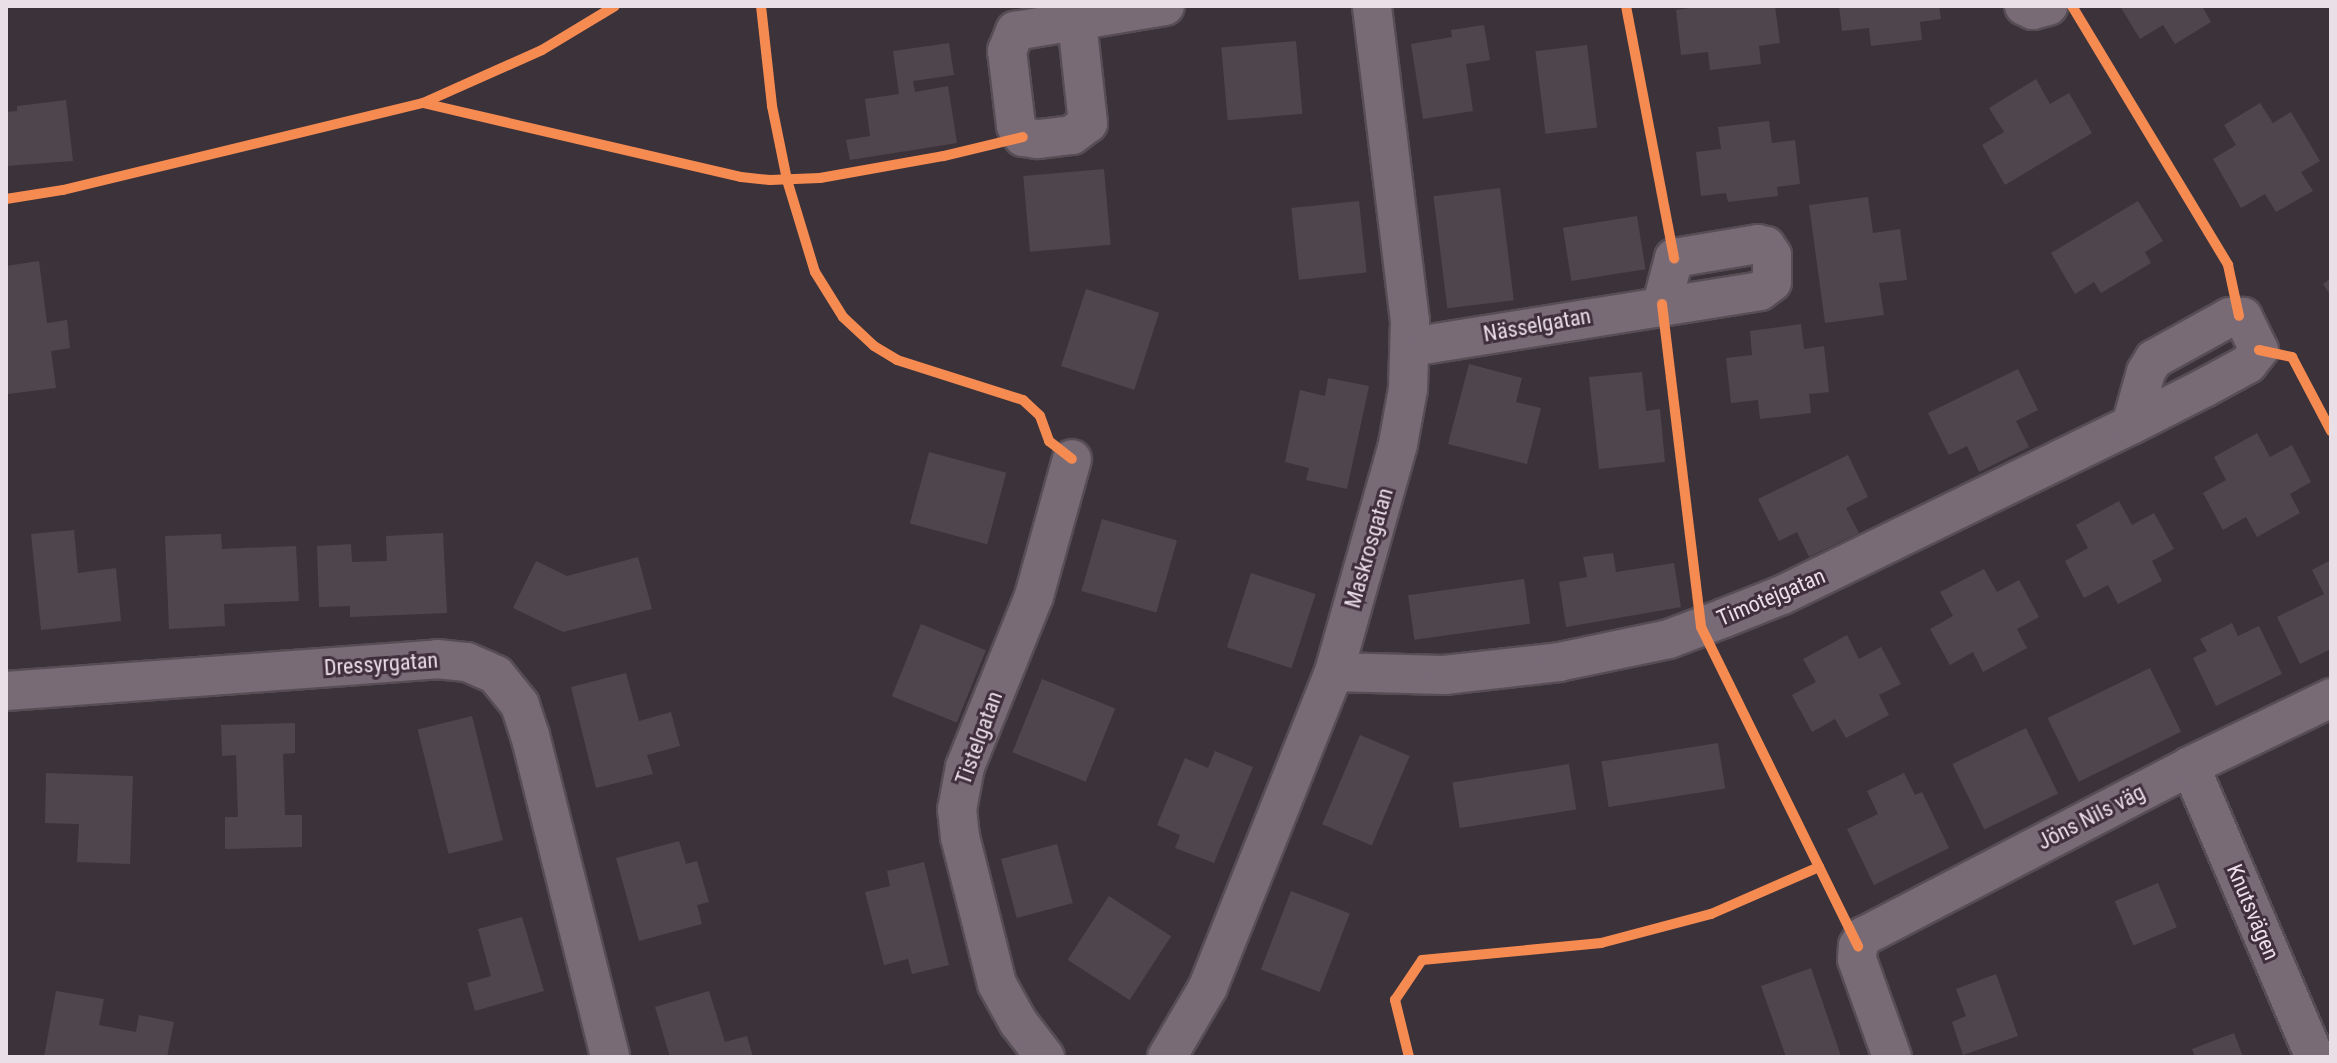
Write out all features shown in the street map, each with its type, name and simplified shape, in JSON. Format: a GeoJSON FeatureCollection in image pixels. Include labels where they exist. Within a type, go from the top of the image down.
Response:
{"type":"FeatureCollection","features":[{"type":"Feature","properties":{"kind":"street"},"geometry":{"type":"LineString","coordinates":[[1077,22],[1165,6]]}},
{"type":"Feature","properties":{"kind":"street","name":"Maskrosgatan"},"geometry":{"type":"LineString","coordinates":[[1167,1057],[1208,987],[1334,672],[1398,444],[1411,347],[1372,6]]}},
{"type":"Feature","properties":{"kind":"street"},"geometry":{"type":"LineString","coordinates":[[2024,6],[2033,10],[2048,6]]}},
{"type":"Feature","properties":{"kind":"street","name":"Nässelgatan"},"geometry":{"type":"LineString","coordinates":[[1411,347],[1662,304]]}},
{"type":"Feature","properties":{"kind":"street","name":"Timotejgatan"},"geometry":{"type":"LineString","coordinates":[[1334,672],[1444,675],[1559,662],[1669,639],[1782,595],[2131,425]]}},
{"type":"Feature","properties":{"kind":"street","name":"Tistelgatan"},"geometry":{"type":"LineString","coordinates":[[1045,1057],[1018,1022],[997,984],[960,837],[957,810],[972,746],[1034,596],[1072,459]]}},
{"type":"Feature","properties":{"kind":"street","name":"Dressyrgatan"},"geometry":{"type":"LineString","coordinates":[[6,691],[437,659],[467,662],[496,675],[520,705],[530,735],[610,1057]]}},
{"type":"Feature","properties":{"kind":"street","name":"Jöns Nils väg"},"geometry":{"type":"LineString","coordinates":[[1892,1057],[1860,970],[1858,946],[1874,927],[2331,698]]}},
{"type":"Feature","properties":{"kind":"street","name":"Knutsvägen"},"geometry":{"type":"LineString","coordinates":[[2190,766],[2315,1057]]}},
{"type":"Feature","properties":{"kind":"building"},"geometry":{"type":"Polygon","coordinates":[[[1703,6],[1775,6],[1780,43],[1759,46],[1761,64],[1710,70],[1708,52],[1681,55],[1676,10],[1703,6]]]}},
{"type":"Feature","properties":{"kind":"building"},"geometry":{"type":"Polygon","coordinates":[[[1839,6],[1939,6],[1941,19],[1920,22],[1922,40],[1871,46],[1869,28],[1842,31],[1839,6]]]}},
{"type":"Feature","properties":{"kind":"building"},"geometry":{"type":"Polygon","coordinates":[[[2120,6],[2202,6],[2211,22],[2175,44],[2163,25],[2140,39],[2120,6]]]}},
{"type":"Feature","properties":{"kind":"building"},"geometry":{"type":"Polygon","coordinates":[[[1484,25],[1490,60],[1466,64],[1473,111],[1423,119],[1411,44],[1452,37],[1451,30],[1484,25]]]}},
{"type":"Feature","properties":{"kind":"building"},"geometry":{"type":"Polygon","coordinates":[[[1296,41],[1302,114],[1228,120],[1221,48],[1296,41]]]}},
{"type":"Feature","properties":{"kind":"building"},"geometry":{"type":"Polygon","coordinates":[[[949,43],[954,75],[913,81],[915,92],[948,86],[957,143],[850,160],[846,140],[870,136],[865,99],[899,94],[893,51],[949,43]]]}},
{"type":"Feature","properties":{"kind":"building"},"geometry":{"type":"Polygon","coordinates":[[[1587,45],[1597,127],[1546,134],[1535,51],[1587,45]]]}},
{"type":"Feature","properties":{"kind":"building"},"geometry":{"type":"Polygon","coordinates":[[[2036,79],[2050,104],[2069,93],[2092,133],[2005,185],[1982,145],[2004,132],[1989,108],[2036,79]]]}},
{"type":"Feature","properties":{"kind":"building"},"geometry":{"type":"Polygon","coordinates":[[[66,100],[73,161],[6,166],[6,112],[17,111],[17,106],[66,100]]]}},
{"type":"Feature","properties":{"kind":"building"},"geometry":{"type":"Polygon","coordinates":[[[2260,103],[2273,123],[2291,112],[2320,161],[2301,172],[2313,191],[2276,212],[2265,194],[2241,208],[2213,159],[2236,145],[2224,125],[2260,103]]]}},
{"type":"Feature","properties":{"kind":"building"},"geometry":{"type":"Polygon","coordinates":[[[1769,121],[1772,143],[1795,140],[1800,184],[1777,187],[1778,196],[1728,202],[1726,193],[1701,196],[1696,152],[1721,149],[1718,127],[1769,121]]]}},
{"type":"Feature","properties":{"kind":"building"},"geometry":{"type":"Polygon","coordinates":[[[1104,169],[1111,245],[1030,252],[1023,176],[1104,169]]]}},
{"type":"Feature","properties":{"kind":"building"},"geometry":{"type":"Polygon","coordinates":[[[1500,188],[1514,300],[1447,308],[1433,196],[1500,188]]]}},
{"type":"Feature","properties":{"kind":"building"},"geometry":{"type":"Polygon","coordinates":[[[1868,197],[1873,233],[1900,229],[1907,280],[1879,283],[1884,315],[1825,323],[1809,205],[1868,197]]]}},
{"type":"Feature","properties":{"kind":"building"},"geometry":{"type":"Polygon","coordinates":[[[1359,201],[1367,273],[1299,280],[1291,208],[1359,201]]]}},
{"type":"Feature","properties":{"kind":"building"},"geometry":{"type":"Polygon","coordinates":[[[2138,201],[2163,241],[2145,252],[2151,263],[2101,293],[2094,282],[2075,294],[2051,253],[2138,201]]]}},
{"type":"Feature","properties":{"kind":"building"},"geometry":{"type":"Polygon","coordinates":[[[1637,216],[1645,269],[1571,281],[1563,228],[1637,216]]]}},
{"type":"Feature","properties":{"kind":"building"},"geometry":{"type":"Polygon","coordinates":[[[39,261],[47,323],[67,320],[70,348],[51,351],[56,388],[8,394],[6,266],[39,261]]]}},
{"type":"Feature","properties":{"kind":"building"},"geometry":{"type":"Polygon","coordinates":[[[2331,278],[2331,296],[2323,284],[2331,278]]]}},
{"type":"Feature","properties":{"kind":"building"},"geometry":{"type":"Polygon","coordinates":[[[1086,289],[1159,313],[1134,390],[1061,366],[1086,289]]]}},
{"type":"Feature","properties":{"kind":"building"},"geometry":{"type":"Polygon","coordinates":[[[1801,324],[1804,349],[1824,346],[1829,392],[1809,394],[1811,413],[1760,419],[1758,400],[1731,403],[1726,358],[1752,355],[1750,331],[1801,324]]]}},
{"type":"Feature","properties":{"kind":"building"},"geometry":{"type":"Polygon","coordinates":[[[1469,364],[1522,378],[1516,402],[1541,408],[1527,464],[1448,444],[1469,364]]]}},
{"type":"Feature","properties":{"kind":"building"},"geometry":{"type":"Polygon","coordinates":[[[2018,369],[2038,410],[2016,421],[2029,447],[1979,472],[1967,446],[1949,455],[1928,413],[2018,369]]]}},
{"type":"Feature","properties":{"kind":"building"},"geometry":{"type":"Polygon","coordinates":[[[1642,372],[1646,411],[1660,409],[1665,462],[1599,469],[1589,377],[1642,372]]]}},
{"type":"Feature","properties":{"kind":"building"},"geometry":{"type":"Polygon","coordinates":[[[1328,378],[1369,386],[1347,489],[1306,480],[1309,468],[1285,462],[1300,390],[1325,396],[1328,378]]]}},
{"type":"Feature","properties":{"kind":"building"},"geometry":{"type":"Polygon","coordinates":[[[2257,433],[2270,457],[2292,445],[2311,482],[2290,494],[2300,513],[2257,537],[2246,517],[2223,530],[2203,493],[2226,480],[2214,457],[2257,433]]]}},
{"type":"Feature","properties":{"kind":"building"},"geometry":{"type":"Polygon","coordinates":[[[929,452],[1006,473],[987,544],[910,523],[929,452]]]}},
{"type":"Feature","properties":{"kind":"building"},"geometry":{"type":"Polygon","coordinates":[[[1848,455],[1868,497],[1846,508],[1859,533],[1809,557],[1797,532],[1779,541],[1758,499],[1848,455]]]}},
{"type":"Feature","properties":{"kind":"building"},"geometry":{"type":"Polygon","coordinates":[[[2119,501],[2132,525],[2154,513],[2174,549],[2152,561],[2162,581],[2118,604],[2108,585],[2084,598],[2065,561],[2088,548],[2076,525],[2119,501]]]}},
{"type":"Feature","properties":{"kind":"building"},"geometry":{"type":"Polygon","coordinates":[[[1102,519],[1177,540],[1156,613],[1081,591],[1102,519]]]}},
{"type":"Feature","properties":{"kind":"building"},"geometry":{"type":"Polygon","coordinates":[[[74,530],[78,573],[116,568],[121,621],[41,630],[31,534],[74,530]]]}},
{"type":"Feature","properties":{"kind":"building"},"geometry":{"type":"Polygon","coordinates":[[[443,533],[447,613],[350,617],[350,606],[319,607],[317,546],[351,544],[352,562],[387,561],[386,536],[443,533]]]}},
{"type":"Feature","properties":{"kind":"building"},"geometry":{"type":"Polygon","coordinates":[[[221,534],[222,549],[296,546],[299,601],[224,604],[225,626],[169,629],[165,536],[221,534]]]}},
{"type":"Feature","properties":{"kind":"building"},"geometry":{"type":"Polygon","coordinates":[[[1613,553],[1616,572],[1674,563],[1681,607],[1566,627],[1559,582],[1587,577],[1583,557],[1613,553]]]}},
{"type":"Feature","properties":{"kind":"building"},"geometry":{"type":"Polygon","coordinates":[[[638,557],[652,609],[563,632],[513,608],[536,561],[567,576],[638,557]]]}},
{"type":"Feature","properties":{"kind":"building"},"geometry":{"type":"Polygon","coordinates":[[[2331,560],[2331,649],[2300,664],[2277,617],[2324,594],[2312,570],[2331,560]]]}},
{"type":"Feature","properties":{"kind":"building"},"geometry":{"type":"Polygon","coordinates":[[[1984,569],[1997,592],[2019,580],[2039,617],[2017,629],[2027,648],[1983,672],[1973,652],[1950,665],[1930,629],[1953,616],[1940,592],[1984,569]]]}},
{"type":"Feature","properties":{"kind":"building"},"geometry":{"type":"Polygon","coordinates":[[[1251,573],[1316,594],[1292,668],[1227,647],[1251,573]]]}},
{"type":"Feature","properties":{"kind":"building"},"geometry":{"type":"Polygon","coordinates":[[[1524,579],[1530,624],[1414,640],[1408,595],[1524,579]]]}},
{"type":"Feature","properties":{"kind":"building"},"geometry":{"type":"Polygon","coordinates":[[[2232,623],[2238,636],[2259,626],[2282,674],[2216,706],[2193,658],[2207,651],[2200,639],[2232,623]]]}},
{"type":"Feature","properties":{"kind":"building"},"geometry":{"type":"Polygon","coordinates":[[[921,624],[986,650],[957,723],[892,696],[921,624]]]}},
{"type":"Feature","properties":{"kind":"building"},"geometry":{"type":"Polygon","coordinates":[[[1847,635],[1859,659],[1881,647],[1901,684],[1879,695],[1889,715],[1846,738],[1835,719],[1812,732],[1792,695],[1816,682],[1803,659],[1847,635]]]}},
{"type":"Feature","properties":{"kind":"building"},"geometry":{"type":"Polygon","coordinates":[[[2150,668],[2181,732],[2079,782],[2048,718],[2150,668]]]}},
{"type":"Feature","properties":{"kind":"building"},"geometry":{"type":"Polygon","coordinates":[[[626,673],[639,721],[671,712],[680,746],[647,755],[653,774],[596,788],[571,687],[626,673]]]}},
{"type":"Feature","properties":{"kind":"building"},"geometry":{"type":"Polygon","coordinates":[[[1042,679],[1115,709],[1086,782],[1012,752],[1042,679]]]}},
{"type":"Feature","properties":{"kind":"building"},"geometry":{"type":"Polygon","coordinates":[[[472,716],[503,840],[449,854],[418,730],[472,716]]]}},
{"type":"Feature","properties":{"kind":"building"},"geometry":{"type":"Polygon","coordinates":[[[295,723],[295,753],[283,754],[285,815],[302,815],[302,847],[225,849],[225,817],[238,817],[236,755],[222,756],[221,725],[295,723]]]}},
{"type":"Feature","properties":{"kind":"building"},"geometry":{"type":"Polygon","coordinates":[[[2026,728],[2058,794],[1984,830],[1952,764],[2026,728]]]}},
{"type":"Feature","properties":{"kind":"building"},"geometry":{"type":"Polygon","coordinates":[[[1360,735],[1410,756],[1372,845],[1322,824],[1360,735]]]}},
{"type":"Feature","properties":{"kind":"building"},"geometry":{"type":"Polygon","coordinates":[[[1718,743],[1725,788],[1609,807],[1601,761],[1718,743]]]}},
{"type":"Feature","properties":{"kind":"building"},"geometry":{"type":"Polygon","coordinates":[[[1215,751],[1253,767],[1214,863],[1175,848],[1180,835],[1157,825],[1185,758],[1208,768],[1215,751]]]}},
{"type":"Feature","properties":{"kind":"building"},"geometry":{"type":"Polygon","coordinates":[[[1569,764],[1576,809],[1460,828],[1452,782],[1569,764]]]}},
{"type":"Feature","properties":{"kind":"building"},"geometry":{"type":"Polygon","coordinates":[[[46,773],[133,776],[130,864],[77,862],[79,824],[45,823],[46,773]]]}},
{"type":"Feature","properties":{"kind":"building"},"geometry":{"type":"Polygon","coordinates":[[[1904,773],[1915,795],[1922,792],[1949,848],[1874,885],[1847,829],[1878,814],[1867,791],[1904,773]]]}},
{"type":"Feature","properties":{"kind":"building"},"geometry":{"type":"Polygon","coordinates":[[[679,841],[686,864],[697,861],[709,902],[697,905],[702,924],[639,941],[616,858],[679,841]]]}},
{"type":"Feature","properties":{"kind":"building"},"geometry":{"type":"Polygon","coordinates":[[[1057,844],[1073,903],[1017,918],[1001,859],[1057,844]]]}},
{"type":"Feature","properties":{"kind":"building"},"geometry":{"type":"Polygon","coordinates":[[[924,862],[949,965],[912,974],[908,959],[884,965],[865,892],[890,886],[887,871],[924,862]]]}},
{"type":"Feature","properties":{"kind":"building"},"geometry":{"type":"Polygon","coordinates":[[[2158,883],[2177,927],[2133,946],[2115,901],[2158,883]]]}},
{"type":"Feature","properties":{"kind":"building"},"geometry":{"type":"Polygon","coordinates":[[[1291,891],[1350,914],[1320,992],[1261,969],[1291,891]]]}},
{"type":"Feature","properties":{"kind":"building"},"geometry":{"type":"Polygon","coordinates":[[[1109,896],[1171,936],[1130,1000],[1068,960],[1109,896]]]}},
{"type":"Feature","properties":{"kind":"building"},"geometry":{"type":"Polygon","coordinates":[[[522,917],[544,991],[475,1011],[467,983],[491,976],[478,929],[522,917]]]}},
{"type":"Feature","properties":{"kind":"building"},"geometry":{"type":"Polygon","coordinates":[[[1811,968],[1839,1057],[1786,1057],[1761,986],[1811,968]]]}},
{"type":"Feature","properties":{"kind":"building"},"geometry":{"type":"Polygon","coordinates":[[[1996,974],[2018,1036],[1963,1055],[1952,1022],[1966,1016],[1956,989],[1996,974]]]}},
{"type":"Feature","properties":{"kind":"building"},"geometry":{"type":"Polygon","coordinates":[[[56,991],[104,999],[99,1025],[136,1032],[139,1015],[174,1022],[167,1057],[44,1057],[56,991]]]}},
{"type":"Feature","properties":{"kind":"building"},"geometry":{"type":"Polygon","coordinates":[[[709,991],[725,1042],[747,1036],[753,1057],[670,1057],[655,1007],[709,991]]]}},
{"type":"Feature","properties":{"kind":"building"},"geometry":{"type":"Polygon","coordinates":[[[2234,1033],[2243,1057],[2195,1057],[2192,1049],[2234,1033]]]}},
{"type":"Feature","properties":{"kind":"cycle path"},"geometry":{"type":"LineString","coordinates":[[6,199],[63,190],[423,103],[542,50],[615,6]]}},
{"type":"Feature","properties":{"kind":"cycle path"},"geometry":{"type":"LineString","coordinates":[[761,6],[772,106],[787,180],[815,272],[843,317],[874,346],[897,360],[1023,400],[1040,416],[1049,441],[1072,459]]}},
{"type":"Feature","properties":{"kind":"cycle path"},"geometry":{"type":"LineString","coordinates":[[1626,6],[1674,258]]}},
{"type":"Feature","properties":{"kind":"cycle path"},"geometry":{"type":"LineString","coordinates":[[2072,6],[2228,265],[2239,316]]}},
{"type":"Feature","properties":{"kind":"cycle path"},"geometry":{"type":"LineString","coordinates":[[423,103],[741,177],[770,180],[820,178],[944,156],[1023,137]]}},
{"type":"Feature","properties":{"kind":"cycle path"},"geometry":{"type":"LineString","coordinates":[[1662,304],[1701,627],[1858,946]]}},
{"type":"Feature","properties":{"kind":"cycle path"},"geometry":{"type":"LineString","coordinates":[[2259,350],[2292,357],[2331,431]]}},
{"type":"Feature","properties":{"kind":"cycle path"},"geometry":{"type":"LineString","coordinates":[[1409,1057],[1395,1000],[1422,960],[1601,943],[1711,914],[1819,867]]}}]}
